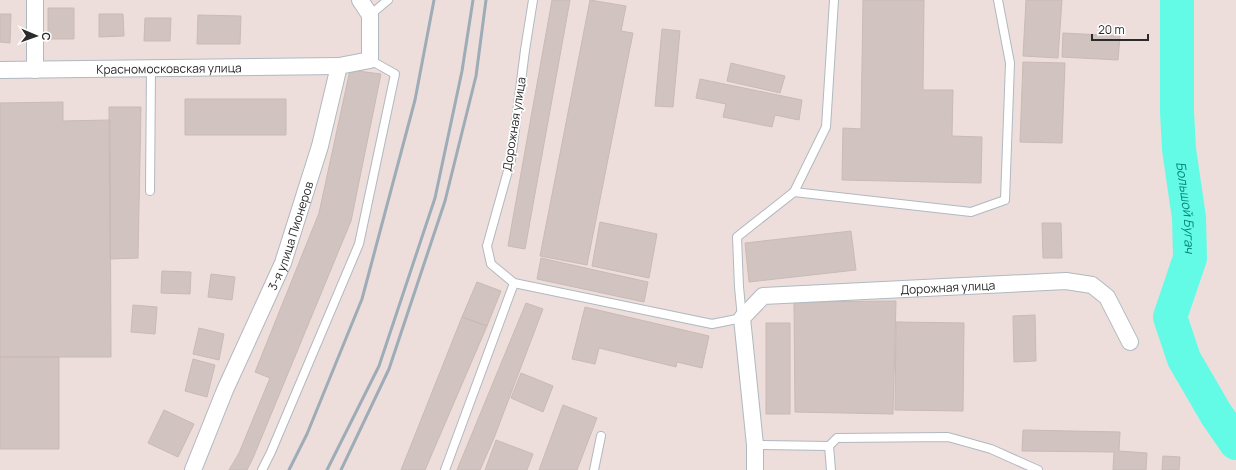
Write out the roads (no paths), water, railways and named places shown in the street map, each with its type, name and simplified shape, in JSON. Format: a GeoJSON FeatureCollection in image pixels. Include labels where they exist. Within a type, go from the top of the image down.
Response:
{"type":"FeatureCollection","features":[{"type":"Feature","properties":{"kind":"street"},"geometry":{"type":"LineString","coordinates":[[35,0],[35,70]]}},
{"type":"Feature","properties":{"kind":"street"},"geometry":{"type":"LineString","coordinates":[[339,66],[370,60],[370,15],[360,0]]}},
{"type":"Feature","properties":{"kind":"street","name":"Красномосковская улица"},"geometry":{"type":"LineString","coordinates":[[0,70],[339,66]]}},
{"type":"Feature","properties":{"kind":"street","name":"3-я улица Пионеров"},"geometry":{"type":"LineString","coordinates":[[193,470],[225,390],[283,263],[320,146],[339,66]]}},
{"type":"Feature","properties":{"kind":"street","name":"Дорожная улица"},"geometry":{"type":"LineString","coordinates":[[742,318],[763,296],[1066,281],[1092,285],[1107,297],[1130,342]]}},
{"type":"Feature","properties":{"kind":"street"},"geometry":{"type":"LineString","coordinates":[[742,318],[755,445],[754,470]]}},
{"type":"Feature","properties":{"kind":"lane"},"geometry":{"type":"LineString","coordinates":[[370,15],[388,0]]}},
{"type":"Feature","properties":{"kind":"lane","name":"Дорожная улица"},"geometry":{"type":"LineString","coordinates":[[533,0],[524,50],[511,160],[486,246],[491,264],[514,283],[712,324],[742,318]]}},
{"type":"Feature","properties":{"kind":"lane"},"geometry":{"type":"LineString","coordinates":[[742,318],[737,238],[794,192],[826,127],[834,0]]}},
{"type":"Feature","properties":{"kind":"lane"},"geometry":{"type":"LineString","coordinates":[[794,192],[971,212],[1005,200],[1010,63],[998,0]]}},
{"type":"Feature","properties":{"kind":"lane"},"geometry":{"type":"LineString","coordinates":[[262,470],[272,452],[359,244],[395,74],[370,60]]}},
{"type":"Feature","properties":{"kind":"lane"},"geometry":{"type":"LineString","coordinates":[[150,191],[151,69]]}},
{"type":"Feature","properties":{"kind":"lane"},"geometry":{"type":"LineString","coordinates":[[445,470],[514,283]]}},
{"type":"Feature","properties":{"kind":"lane"},"geometry":{"type":"LineString","coordinates":[[594,470],[601,436]]}},
{"type":"Feature","properties":{"kind":"lane"},"geometry":{"type":"LineString","coordinates":[[755,445],[829,446],[837,438],[948,437],[991,449],[1038,470]]}},
{"type":"Feature","properties":{"kind":"lane"},"geometry":{"type":"LineString","coordinates":[[829,446],[831,470]]}},
{"type":"Feature","properties":{"kind":"waterway","name":"Большой Бугач"},"geometry":{"type":"LineString","coordinates":[[1177,0],[1177,112],[1179,149],[1189,218],[1190,258],[1170,317],[1184,359],[1216,414],[1236,443]]}},
{"type":"Feature","properties":{"kind":"railway"},"geometry":{"type":"LineString","coordinates":[[289,470],[307,434],[362,299],[415,100],[434,0]]}},
{"type":"Feature","properties":{"kind":"railway"},"geometry":{"type":"LineString","coordinates":[[327,470],[379,366],[435,198],[462,71],[473,0]]}},
{"type":"Feature","properties":{"kind":"railway"},"geometry":{"type":"LineString","coordinates":[[341,470],[389,369],[445,201],[476,76],[486,0]]}}]}
